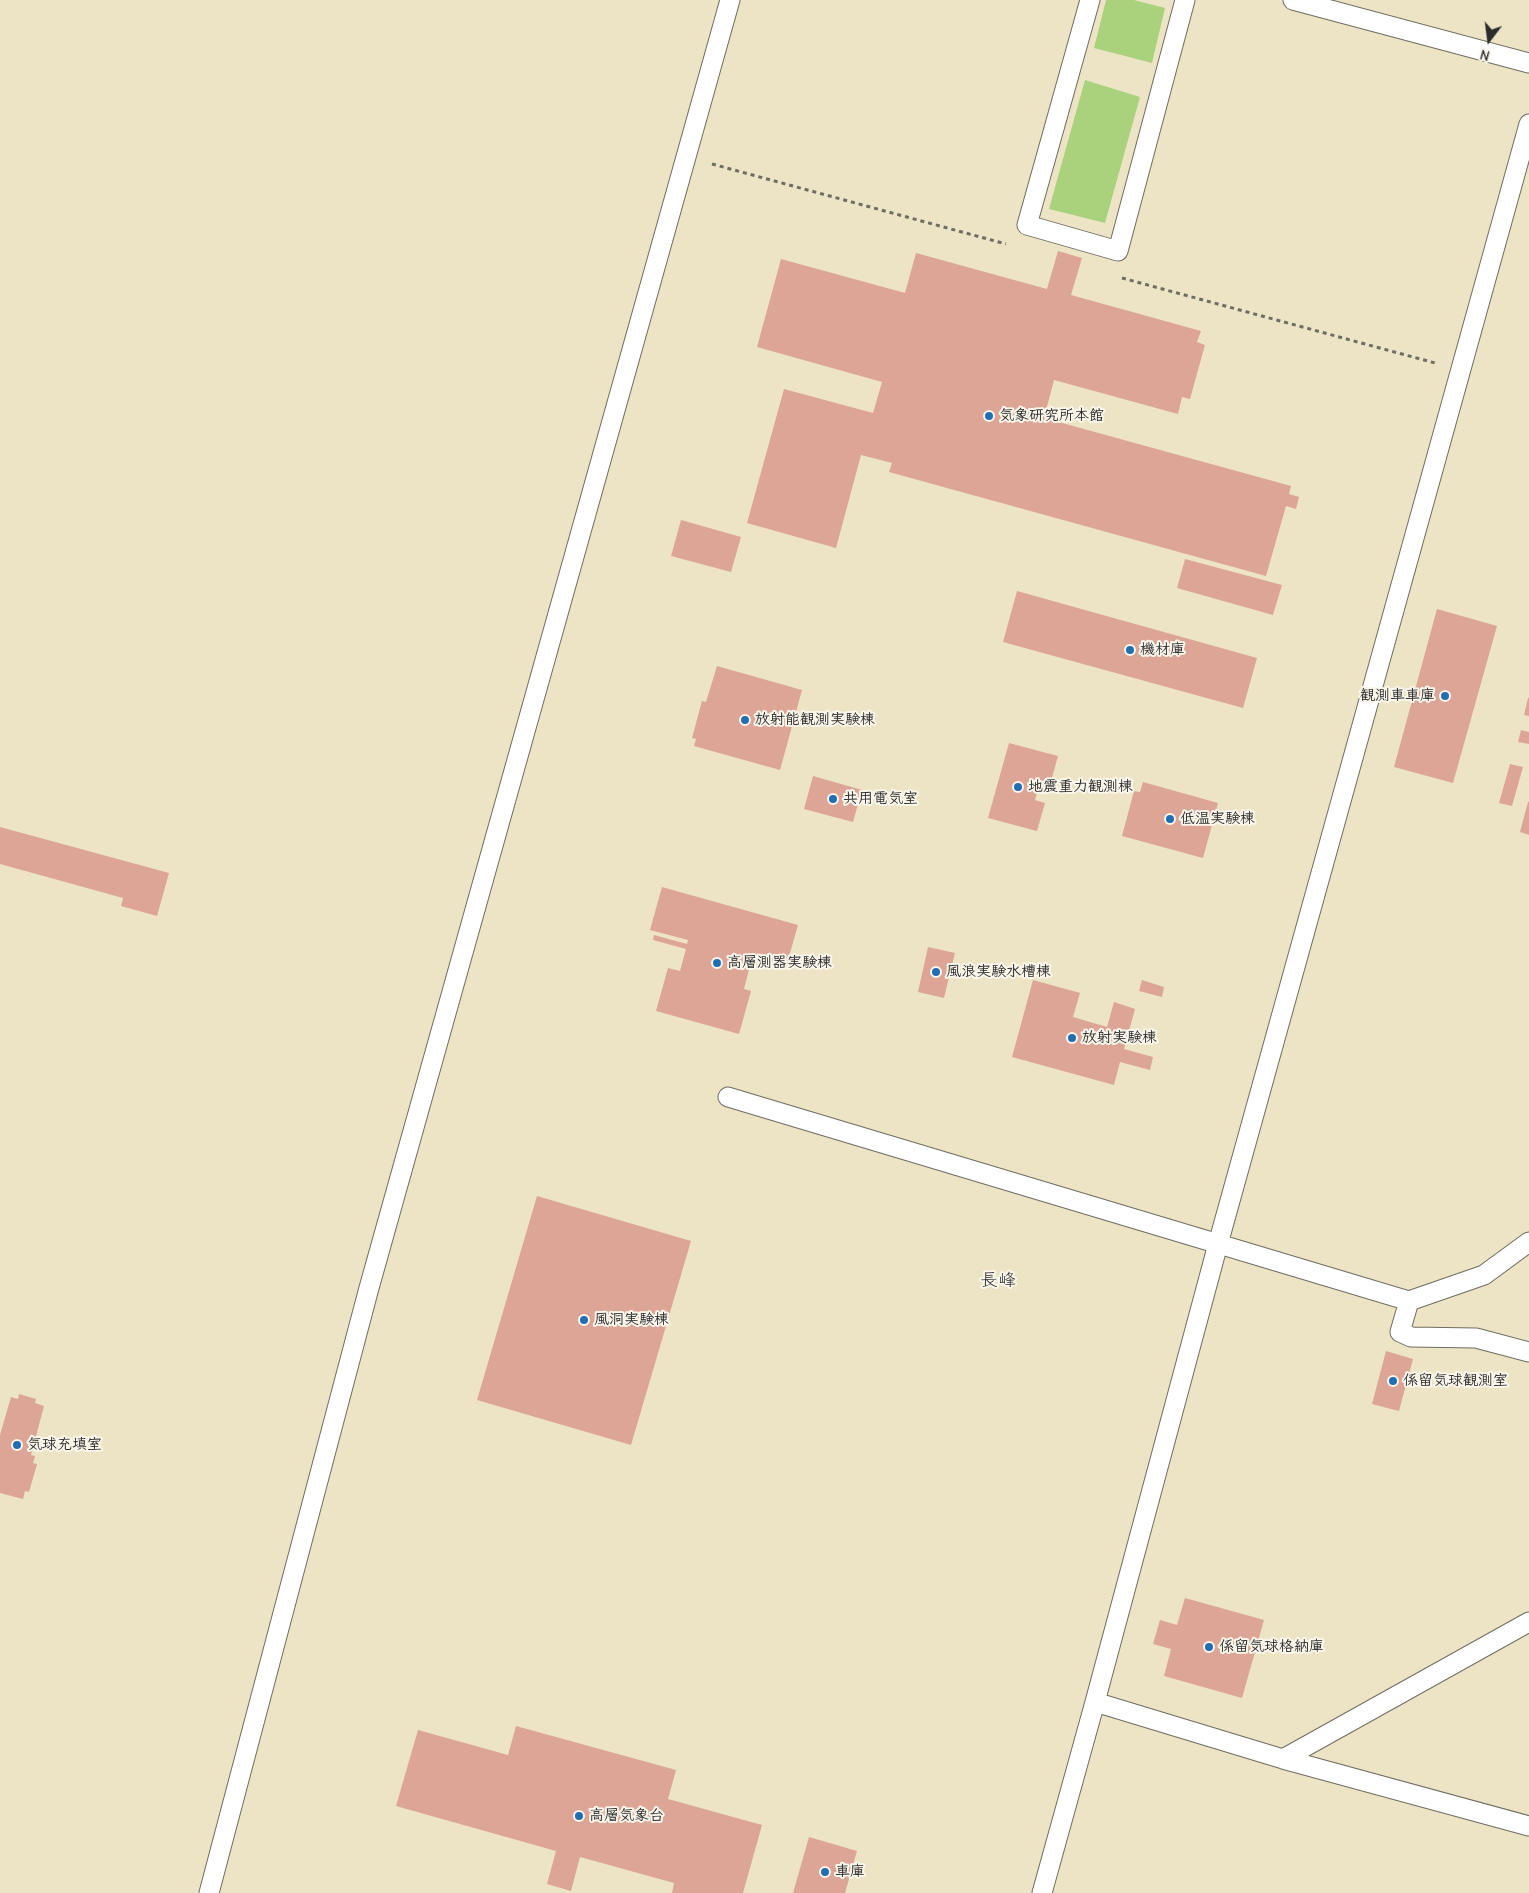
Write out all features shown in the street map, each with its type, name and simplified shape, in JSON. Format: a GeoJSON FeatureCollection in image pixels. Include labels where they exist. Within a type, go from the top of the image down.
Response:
{"type":"FeatureCollection","features":[{"type":"Feature","properties":{"kind":"lane"},"geometry":{"type":"LineString","coordinates":[[209,1893],[368,1288],[730,0]]}},
{"type":"Feature","properties":{"kind":"lane"},"geometry":{"type":"LineString","coordinates":[[1090,0],[1027,225],[1118,251],[1186,0]]}},
{"type":"Feature","properties":{"kind":"lane"},"geometry":{"type":"LineString","coordinates":[[1293,0],[1529,63]]}},
{"type":"Feature","properties":{"kind":"lane"},"geometry":{"type":"LineString","coordinates":[[1042,1893],[1218,1244],[1529,124]]}},
{"type":"Feature","properties":{"kind":"lane"},"geometry":{"type":"LineString","coordinates":[[728,1097],[1409,1301],[1484,1274],[1529,1242]]}},
{"type":"Feature","properties":{"kind":"lane"},"geometry":{"type":"LineString","coordinates":[[1409,1301],[1400,1332],[1411,1337],[1476,1338],[1529,1352]]}},
{"type":"Feature","properties":{"kind":"lane"},"geometry":{"type":"LineString","coordinates":[[1283,1759],[1529,1622]]}},
{"type":"Feature","properties":{"kind":"lane"},"geometry":{"type":"LineString","coordinates":[[1095,1702],[1283,1759],[1529,1826]]}},
{"type":"Feature","properties":{"kind":"path"},"geometry":{"type":"LineString","coordinates":[[686,157],[1006,244]]}},
{"type":"Feature","properties":{"kind":"path"},"geometry":{"type":"LineString","coordinates":[[1114,276],[1460,370]]}},
{"type":"Feature","properties":{"kind":"green space"},"geometry":{"type":"Polygon","coordinates":[[[1106,0],[1134,0],[1165,8],[1152,63],[1094,48],[1106,0]]]}},
{"type":"Feature","properties":{"kind":"green space"},"geometry":{"type":"Polygon","coordinates":[[[1085,80],[1140,97],[1105,223],[1049,209],[1085,80]]]}},
{"type":"Feature","properties":{"kind":"building","name":"気象研究所本館"},"geometry":{"type":"Polygon","coordinates":[[[1058,251],[1082,258],[1071,295],[1201,331],[1197,342],[1205,345],[1190,399],[1182,397],[1178,414],[1054,380],[1044,418],[1291,486],[1289,494],[1299,497],[1296,509],[1286,506],[1266,576],[889,472],[892,463],[861,455],[836,548],[747,523],[784,389],[873,413],[882,382],[757,347],[781,259],[905,293],[916,253],[1047,289],[1058,251]]]}},
{"type":"Feature","properties":{"kind":"building"},"geometry":{"type":"Polygon","coordinates":[[[681,520],[741,537],[731,572],[671,556],[681,520]]]}},
{"type":"Feature","properties":{"kind":"building"},"geometry":{"type":"Polygon","coordinates":[[[1185,559],[1282,585],[1273,615],[1177,588],[1185,559]]]}},
{"type":"Feature","properties":{"kind":"building","name":"機材庫"},"geometry":{"type":"Polygon","coordinates":[[[1017,591],[1257,658],[1243,708],[1003,642],[1017,591]]]}},
{"type":"Feature","properties":{"kind":"building","name":"観測車車庫"},"geometry":{"type":"Polygon","coordinates":[[[1437,609],[1497,626],[1453,783],[1394,767],[1437,609]]]}},
{"type":"Feature","properties":{"kind":"building","name":"放射能観測実験棟"},"geometry":{"type":"Polygon","coordinates":[[[717,666],[802,690],[780,770],[694,746],[696,739],[692,738],[702,701],[706,702],[717,666]]]}},
{"type":"Feature","properties":{"kind":"building"},"geometry":{"type":"Polygon","coordinates":[[[1529,698],[1529,716],[1524,715],[1529,698]]]}},
{"type":"Feature","properties":{"kind":"building"},"geometry":{"type":"Polygon","coordinates":[[[1521,730],[1529,732],[1529,744],[1518,742],[1521,730]]]}},
{"type":"Feature","properties":{"kind":"building","name":"地震重力観測棟"},"geometry":{"type":"Polygon","coordinates":[[[1009,743],[1058,756],[1050,785],[1040,782],[1035,800],[1045,803],[1037,831],[988,818],[1009,743]]]}},
{"type":"Feature","properties":{"kind":"building"},"geometry":{"type":"Polygon","coordinates":[[[1510,764],[1523,767],[1512,806],[1499,803],[1510,764]]]}},
{"type":"Feature","properties":{"kind":"building","name":"共用電気室"},"geometry":{"type":"Polygon","coordinates":[[[813,776],[862,790],[853,822],[804,809],[813,776]]]}},
{"type":"Feature","properties":{"kind":"building","name":"低温実験棟"},"geometry":{"type":"Polygon","coordinates":[[[1143,782],[1218,803],[1203,858],[1122,836],[1134,791],[1140,792],[1143,782]]]}},
{"type":"Feature","properties":{"kind":"building"},"geometry":{"type":"Polygon","coordinates":[[[1529,802],[1529,835],[1520,832],[1529,802]]]}},
{"type":"Feature","properties":{"kind":"building"},"geometry":{"type":"Polygon","coordinates":[[[0,827],[169,873],[157,916],[121,906],[123,898],[0,864],[0,827]]]}},
{"type":"Feature","properties":{"kind":"building","name":"高層測器実験棟"},"geometry":{"type":"Polygon","coordinates":[[[662,887],[798,925],[786,967],[752,958],[744,989],[751,991],[739,1034],[656,1011],[668,968],[680,971],[686,949],[653,940],[654,935],[687,944],[688,940],[650,930],[662,887]]]}},
{"type":"Feature","properties":{"kind":"building","name":"風浪実験水槽棟"},"geometry":{"type":"Polygon","coordinates":[[[928,947],[955,953],[944,998],[918,992],[928,947]]]}},
{"type":"Feature","properties":{"kind":"building","name":"放射実験棟"},"geometry":{"type":"Polygon","coordinates":[[[1033,980],[1080,993],[1073,1017],[1107,1027],[1114,1002],[1135,1009],[1124,1049],[1153,1057],[1150,1070],[1120,1062],[1114,1085],[1012,1057],[1033,980]]]}},
{"type":"Feature","properties":{"kind":"building"},"geometry":{"type":"Polygon","coordinates":[[[1142,980],[1164,987],[1162,997],[1139,991],[1142,980]]]}},
{"type":"Feature","properties":{"kind":"building","name":"風洞実験棟"},"geometry":{"type":"Polygon","coordinates":[[[537,1196],[691,1241],[631,1445],[477,1400],[537,1196]]]}},
{"type":"Feature","properties":{"kind":"building","name":"係留気球観測室"},"geometry":{"type":"Polygon","coordinates":[[[1386,1351],[1413,1359],[1399,1411],[1372,1404],[1386,1351]]]}},
{"type":"Feature","properties":{"kind":"building","name":"気球充填室"},"geometry":{"type":"Polygon","coordinates":[[[19,1394],[36,1399],[35,1403],[44,1406],[31,1455],[35,1456],[33,1463],[37,1464],[29,1492],[25,1491],[23,1499],[0,1493],[0,1435],[11,1397],[18,1399],[19,1394]]]}},
{"type":"Feature","properties":{"kind":"building","name":"係留気球格納庫"},"geometry":{"type":"Polygon","coordinates":[[[1185,1598],[1264,1620],[1242,1698],[1164,1676],[1171,1649],[1153,1644],[1160,1620],[1177,1625],[1185,1598]]]}},
{"type":"Feature","properties":{"kind":"building","name":"高層気象台"},"geometry":{"type":"Polygon","coordinates":[[[516,1726],[676,1770],[668,1799],[762,1825],[743,1893],[672,1893],[674,1883],[580,1857],[571,1891],[547,1884],[556,1851],[396,1806],[418,1730],[508,1755],[516,1726]]]}},
{"type":"Feature","properties":{"kind":"building","name":"車庫"},"geometry":{"type":"Polygon","coordinates":[[[809,1837],[857,1851],[845,1893],[793,1893],[809,1837]]]}},
{"type":"Feature","properties":{"kind":"place","name":"気象研究所本館"},"geometry":{"type":"Point","coordinates":[989,416]}},
{"type":"Feature","properties":{"kind":"place","name":"機材庫"},"geometry":{"type":"Point","coordinates":[1130,650]}},
{"type":"Feature","properties":{"kind":"place","name":"観測車車庫"},"geometry":{"type":"Point","coordinates":[1445,696]}},
{"type":"Feature","properties":{"kind":"place","name":"放射能観測実験棟"},"geometry":{"type":"Point","coordinates":[745,720]}},
{"type":"Feature","properties":{"kind":"place","name":"地震重力観測棟"},"geometry":{"type":"Point","coordinates":[1018,787]}},
{"type":"Feature","properties":{"kind":"place","name":"共用電気室"},"geometry":{"type":"Point","coordinates":[833,799]}},
{"type":"Feature","properties":{"kind":"place","name":"低温実験棟"},"geometry":{"type":"Point","coordinates":[1170,819]}},
{"type":"Feature","properties":{"kind":"place","name":"高層測器実験棟"},"geometry":{"type":"Point","coordinates":[717,963]}},
{"type":"Feature","properties":{"kind":"place","name":"風浪実験水槽棟"},"geometry":{"type":"Point","coordinates":[936,972]}},
{"type":"Feature","properties":{"kind":"place","name":"放射実験棟"},"geometry":{"type":"Point","coordinates":[1072,1038]}},
{"type":"Feature","properties":{"kind":"place","name":"風洞実験棟"},"geometry":{"type":"Point","coordinates":[584,1320]}},
{"type":"Feature","properties":{"kind":"place","name":"係留気球観測室"},"geometry":{"type":"Point","coordinates":[1393,1381]}},
{"type":"Feature","properties":{"kind":"place","name":"気球充填室"},"geometry":{"type":"Point","coordinates":[17,1445]}},
{"type":"Feature","properties":{"kind":"place","name":"係留気球格納庫"},"geometry":{"type":"Point","coordinates":[1209,1647]}},
{"type":"Feature","properties":{"kind":"place","name":"高層気象台"},"geometry":{"type":"Point","coordinates":[579,1816]}},
{"type":"Feature","properties":{"kind":"place","name":"車庫"},"geometry":{"type":"Point","coordinates":[825,1872]}},
{"type":"Feature","properties":{"kind":"district","name":"長峰"},"geometry":{"type":"Point","coordinates":[998,1281]}}]}
